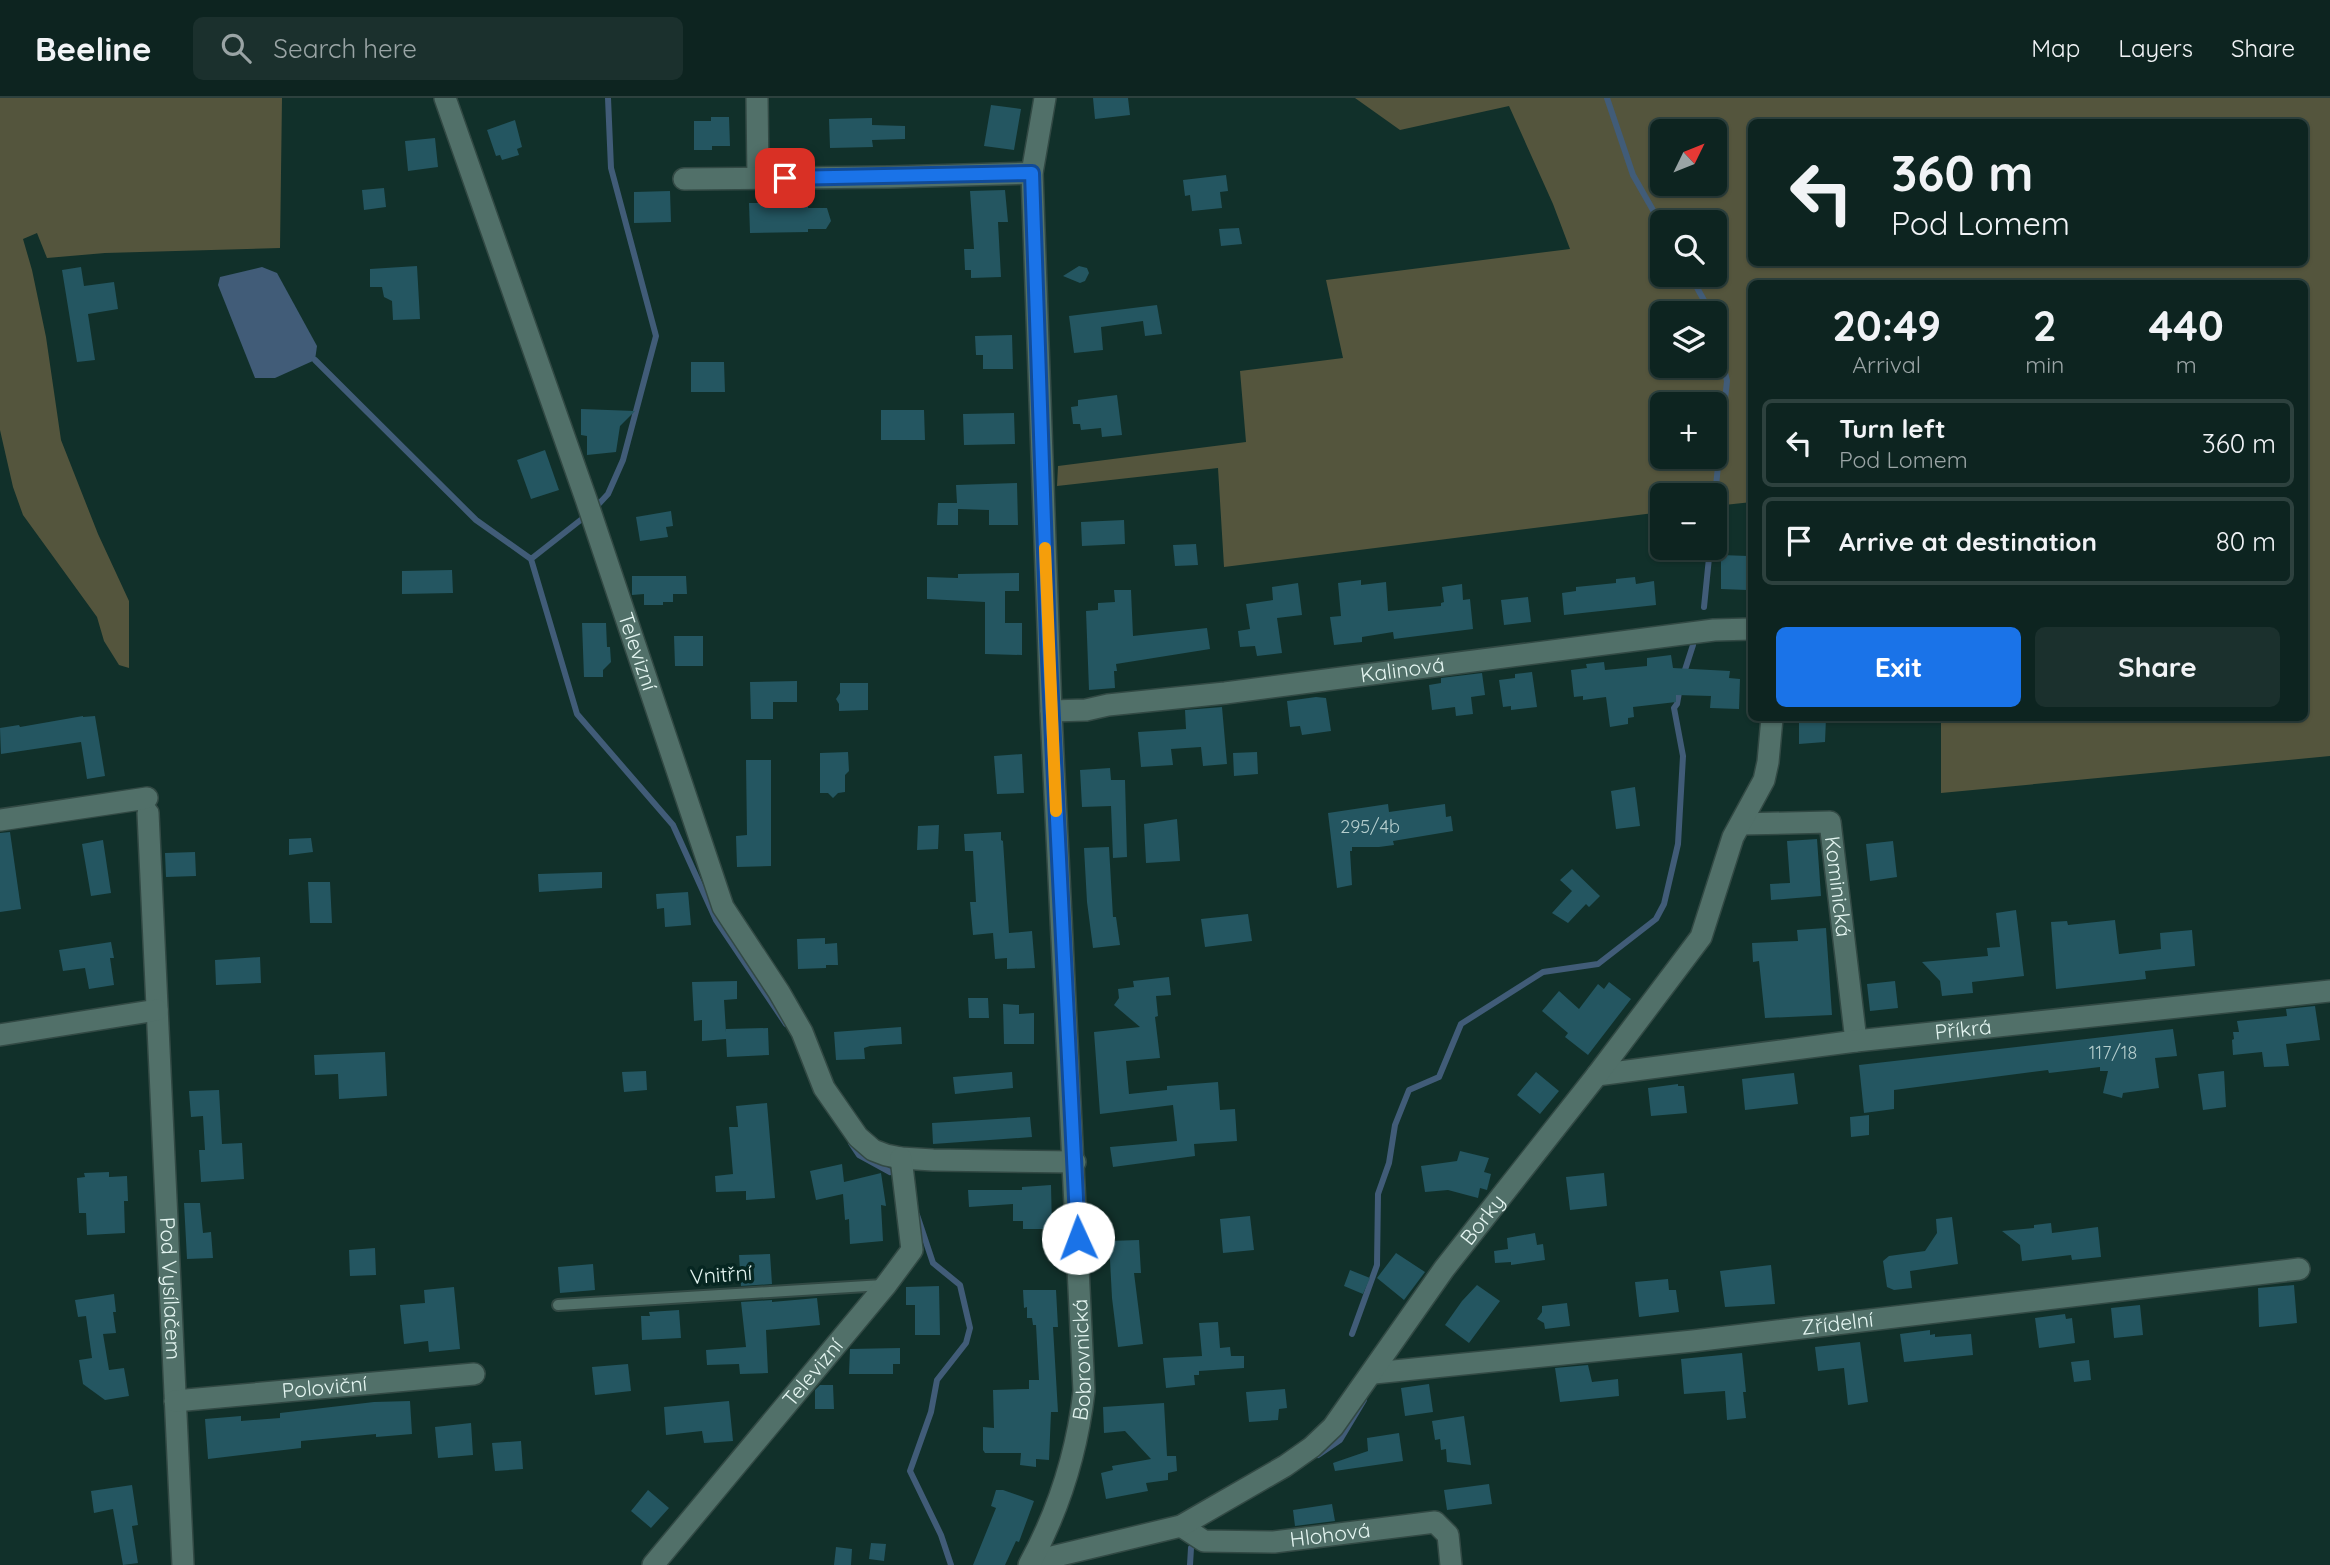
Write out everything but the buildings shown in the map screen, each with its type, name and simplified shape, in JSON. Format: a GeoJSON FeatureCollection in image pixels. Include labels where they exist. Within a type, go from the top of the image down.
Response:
{"type":"FeatureCollection","features":[{"type":"Feature","properties":{"kind":"street","name":"Televizní"},"geometry":{"type":"LineString","coordinates":[[445,98],[586,499],[723,907],[802,1032],[824,1088],[858,1137],[873,1150],[901,1158],[1074,1162]]}},
{"type":"Feature","properties":{"kind":"street"},"geometry":{"type":"LineString","coordinates":[[757,98],[758,178]]}},
{"type":"Feature","properties":{"kind":"street","name":"Bobrovnická"},"geometry":{"type":"LineString","coordinates":[[1030,1564],[1069,1473],[1084,1391],[1051,711],[1032,173],[1045,98]]}},
{"type":"Feature","properties":{"kind":"street"},"geometry":{"type":"LineString","coordinates":[[684,179],[1032,173]]}},
{"type":"Feature","properties":{"kind":"street","name":"Kalinová"},"geometry":{"type":"LineString","coordinates":[[1051,711],[1086,710],[1108,705],[1225,693],[1700,631],[1748,629]]}},
{"type":"Feature","properties":{"kind":"street","name":"Borky"},"geometry":{"type":"LineString","coordinates":[[1030,1564],[1181,1526],[1285,1466],[1312,1447],[1333,1427],[1374,1373],[1444,1269],[1597,1075],[1701,937],[1733,837],[1764,779],[1769,762],[1772,721]]}},
{"type":"Feature","properties":{"kind":"street","name":"Pod Vysílačem"},"geometry":{"type":"LineString","coordinates":[[0,820],[148,806],[183,1565]]}},
{"type":"Feature","properties":{"kind":"street","name":"Kominická"},"geometry":{"type":"LineString","coordinates":[[1741,824],[1830,822],[1856,1041]]}},
{"type":"Feature","properties":{"kind":"street","name":"Příkrá"},"geometry":{"type":"LineString","coordinates":[[1597,1075],[1856,1041],[2330,991]]}},
{"type":"Feature","properties":{"kind":"street"},"geometry":{"type":"LineString","coordinates":[[0,1035],[158,1010]]}},
{"type":"Feature","properties":{"kind":"street","name":"Televizní"},"geometry":{"type":"LineString","coordinates":[[653,1565],[886,1285],[912,1250],[901,1158]]}},
{"type":"Feature","properties":{"kind":"street","name":"Zřídelní"},"geometry":{"type":"LineString","coordinates":[[1374,1373],[1693,1341],[2299,1269]]}},
{"type":"Feature","properties":{"kind":"street","name":"Poloviční"},"geometry":{"type":"LineString","coordinates":[[175,1401],[474,1374]]}},
{"type":"Feature","properties":{"kind":"street","name":"Hlohová"},"geometry":{"type":"LineString","coordinates":[[1181,1526],[1204,1541],[1274,1542],[1435,1522],[1448,1535],[1451,1565]]}},
{"type":"Feature","properties":{"kind":"lane","name":"Vnitřní"},"geometry":{"type":"LineString","coordinates":[[558,1305],[886,1285]]}},
{"type":"Feature","properties":{"kind":"green space"},"geometry":{"type":"Polygon","coordinates":[[[0,98],[282,98],[280,248],[105,253],[47,258],[37,233],[23,239],[46,337],[61,440],[98,534],[129,601],[129,668],[119,665],[104,641],[97,617],[23,515],[13,487],[0,430],[0,98]]]}},
{"type":"Feature","properties":{"kind":"green space"},"geometry":{"type":"Polygon","coordinates":[[[1355,98],[2330,98],[2330,756],[1941,793],[1941,721],[2308,721],[2308,280],[1748,280],[1748,502],[1727,505],[1727,483],[1650,483],[1650,514],[1224,567],[1218,468],[1057,486],[1058,466],[1246,442],[1240,371],[1343,358],[1326,280],[1570,249],[1509,106],[1400,130],[1355,98]]]}},
{"type":"Feature","properties":{"kind":"water"},"geometry":{"type":"Polygon","coordinates":[[[262,267],[277,273],[317,346],[315,360],[275,378],[255,378],[218,285],[220,277],[262,267]]]}},
{"type":"Feature","properties":{"kind":"waterway"},"geometry":{"type":"LineString","coordinates":[[595,508],[608,494],[623,460],[656,336],[611,168],[608,98]]}},
{"type":"Feature","properties":{"kind":"waterway"},"geometry":{"type":"LineString","coordinates":[[1607,98],[1633,175],[1653,210]]}},
{"type":"Feature","properties":{"kind":"waterway"},"geometry":{"type":"LineString","coordinates":[[1697,287],[1704,301]]}},
{"type":"Feature","properties":{"kind":"waterway"},"geometry":{"type":"LineString","coordinates":[[315,360],[476,520],[531,559]]}},
{"type":"Feature","properties":{"kind":"waterway"},"geometry":{"type":"LineString","coordinates":[[1716,483],[1726,378]]}},
{"type":"Feature","properties":{"kind":"waterway"},"geometry":{"type":"LineString","coordinates":[[587,515],[531,559],[577,714],[673,825],[716,920],[786,1024]]}},
{"type":"Feature","properties":{"kind":"waterway"},"geometry":{"type":"LineString","coordinates":[[1704,607],[1709,560]]}},
{"type":"Feature","properties":{"kind":"waterway"},"geometry":{"type":"LineString","coordinates":[[1683,676],[1693,645]]}},
{"type":"Feature","properties":{"kind":"waterway"},"geometry":{"type":"LineString","coordinates":[[1352,1334],[1377,1265],[1378,1194],[1389,1163],[1395,1125],[1409,1090],[1439,1077],[1461,1024],[1543,972],[1598,964],[1656,919],[1664,904],[1678,844],[1683,756],[1674,708],[1680,687]]}},
{"type":"Feature","properties":{"kind":"waterway"},"geometry":{"type":"LineString","coordinates":[[851,1143],[859,1155],[890,1172]]}},
{"type":"Feature","properties":{"kind":"waterway"},"geometry":{"type":"LineString","coordinates":[[917,1215],[933,1263],[960,1285],[970,1328],[966,1343],[937,1380],[931,1412],[910,1471],[941,1535],[951,1565]]}},
{"type":"Feature","properties":{"kind":"waterway"},"geometry":{"type":"LineString","coordinates":[[1318,1455],[1340,1440],[1364,1400]]}},
{"type":"Feature","properties":{"kind":"waterway"},"geometry":{"type":"LineString","coordinates":[[1190,1565],[1191,1548]]}},
{"type":"Feature","properties":{"kind":"slow traffic"},"geometry":{"type":"LineString","coordinates":[[1045,548],[1056,811]]}},
{"type":"Feature","properties":{"kind":"route"},"geometry":{"type":"LineString","coordinates":[[785,178],[1032,173],[1048,639],[1078,1238]]}}]}
